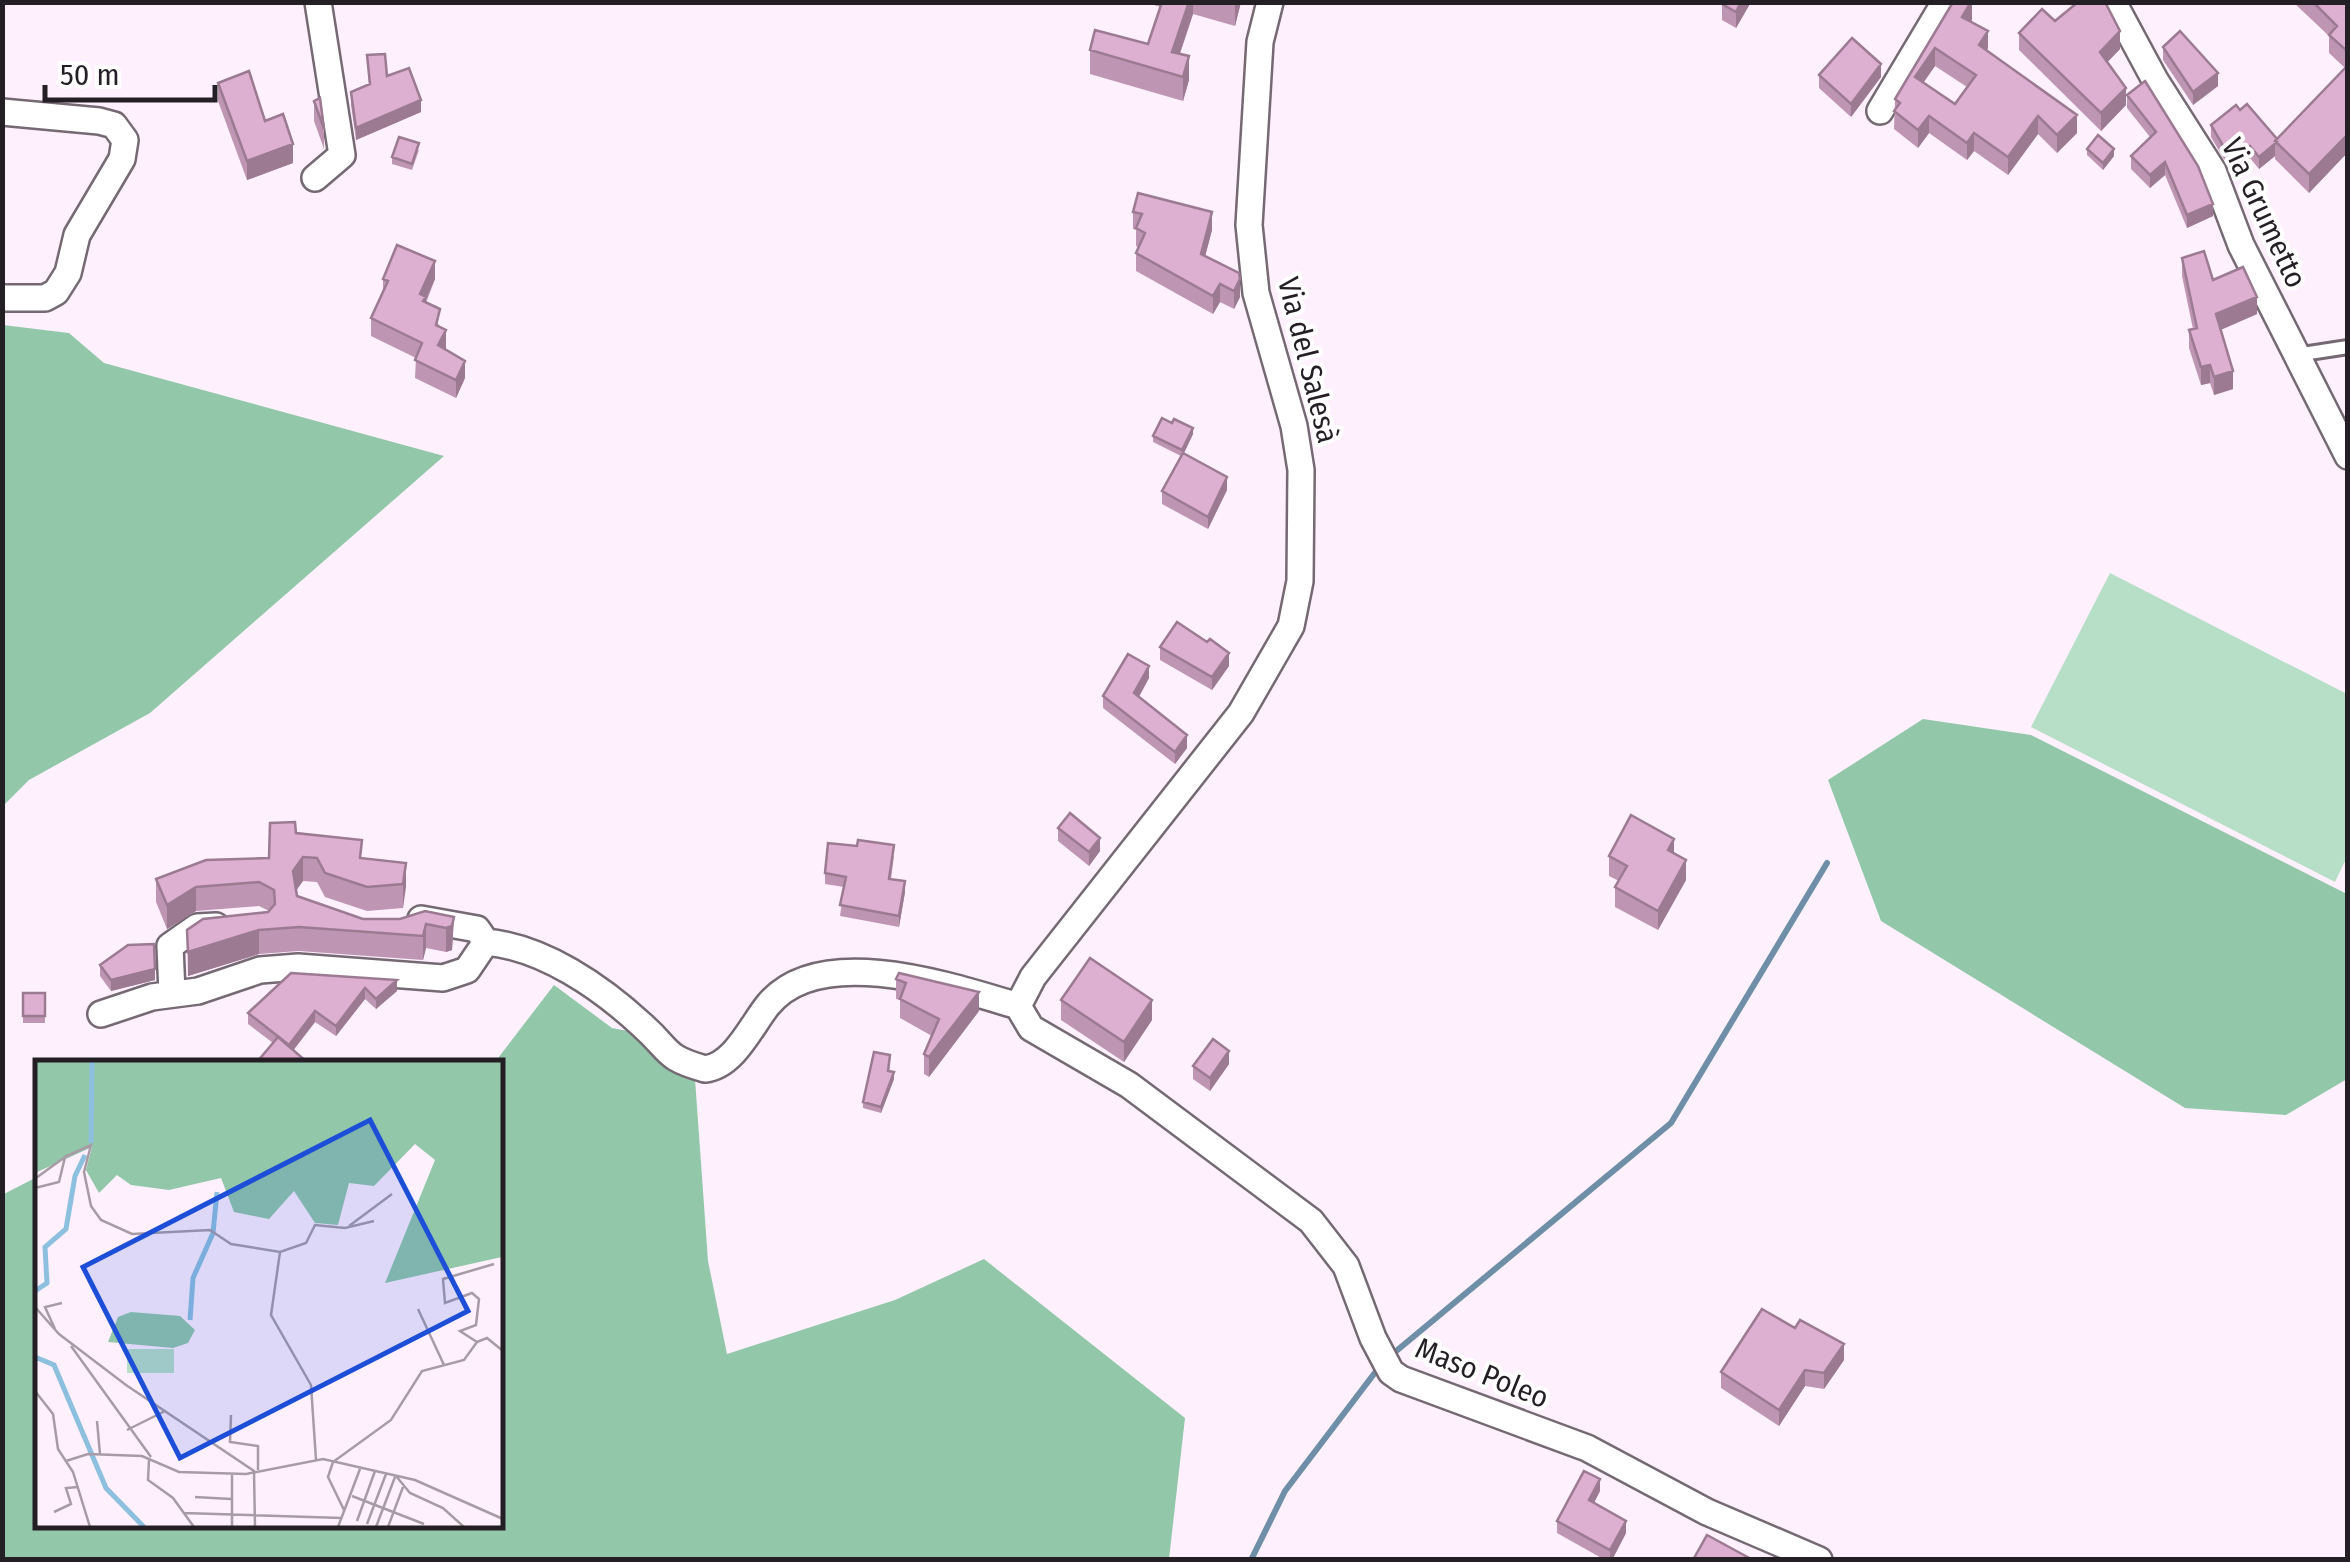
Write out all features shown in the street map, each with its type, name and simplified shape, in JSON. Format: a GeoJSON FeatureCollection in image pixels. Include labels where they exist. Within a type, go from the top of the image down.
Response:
{"type":"FeatureCollection","features":[{"type":"Feature","properties":{"kind":"street"},"geometry":{"type":"LineString","coordinates":[[315,178],[342,155],[318,2]]}},
{"type":"Feature","properties":{"kind":"street","name":"Via del Salesà"},"geometry":{"type":"LineString","coordinates":[[1018,1006],[1033,977],[1241,713],[1291,626],[1300,581],[1301,470],[1294,426],[1256,293],[1249,225],[1260,42],[1270,2]]}},
{"type":"Feature","properties":{"kind":"street"},"geometry":{"type":"LineString","coordinates":[[1880,111],[1946,2]]}},
{"type":"Feature","properties":{"kind":"street","name":"Via Grumetto"},"geometry":{"type":"LineString","coordinates":[[2114,2],[2155,80],[2213,171],[2241,245],[2348,456]]}},
{"type":"Feature","properties":{"kind":"street"},"geometry":{"type":"LineString","coordinates":[[2,112],[99,120],[114,124],[125,140],[122,158],[77,234],[63,284],[45,298],[2,298]]}},
{"type":"Feature","properties":{"kind":"street"},"geometry":{"type":"LineString","coordinates":[[400,927],[424,918],[477,928],[486,942]]}},
{"type":"Feature","properties":{"kind":"street"},"geometry":{"type":"LineString","coordinates":[[172,993],[170,946],[198,928],[236,924]]}},
{"type":"Feature","properties":{"kind":"street"},"geometry":{"type":"LineString","coordinates":[[486,942],[520,945],[588,982],[646,1028],[668,1056],[706,1069],[726,1061],[771,1001],[795,985],[824,978],[886,972],[1018,1006]]}},
{"type":"Feature","properties":{"kind":"street"},"geometry":{"type":"LineString","coordinates":[[101,1014],[172,993],[198,991],[260,970],[298,967],[443,978],[467,970],[486,942]]}},
{"type":"Feature","properties":{"kind":"street","name":"Maso Poleo"},"geometry":{"type":"LineString","coordinates":[[1018,1006],[1031,1028],[1128,1085],[1311,1222],[1346,1266],[1383,1358],[1400,1380],[1586,1448],[1707,1512],[1819,1560]]}},
{"type":"Feature","properties":{"kind":"lane"},"geometry":{"type":"LineString","coordinates":[[2296,356],[2348,347]]}},
{"type":"Feature","properties":{"kind":"green space"},"geometry":{"type":"Polygon","coordinates":[[[3,325],[69,333],[104,363],[444,456],[150,713],[29,780],[3,806],[3,325]]]}},
{"type":"Feature","properties":{"kind":"green space"},"geometry":{"type":"Polygon","coordinates":[[[2110,573],[2347,694],[2347,857],[2335,882],[2031,727],[2110,573]]]}},
{"type":"Feature","properties":{"kind":"green space"},"geometry":{"type":"Polygon","coordinates":[[[1923,719],[2031,735],[2347,894],[2347,1079],[2286,1115],[2185,1108],[1881,921],[1828,780],[1923,719]]]}},
{"type":"Feature","properties":{"kind":"green space"},"geometry":{"type":"Polygon","coordinates":[[[554,985],[612,1028],[654,1036],[695,1079],[708,1261],[727,1354],[895,1300],[984,1259],[1185,1418],[1169,1559],[3,1559],[2,1195],[35,1178],[35,1527],[502,1527],[502,1060],[497,1060],[554,985]]]}},
{"type":"Feature","properties":{"kind":"building"},"geometry":{"type":"Polygon","coordinates":[[[1162,2],[1189,2],[1172,52],[1189,56],[1183,77],[1090,50],[1095,30],[1148,44],[1162,2]]]}},
{"type":"Feature","properties":{"kind":"building"},"geometry":{"type":"Polygon","coordinates":[[[1722,2],[1741,2],[1736,12],[1722,2]]]}},
{"type":"Feature","properties":{"kind":"building"},"geometry":{"type":"Polygon","coordinates":[[[1953,2],[1971,2],[1962,17],[1988,31],[1979,45],[2077,115],[2057,135],[2038,116],[2008,157],[1974,133],[1967,143],[1929,116],[1918,130],[1894,111],[1900,103],[1895,99],[1953,2]],[[1935,48],[1915,77],[1955,104],[1976,75],[1935,48]]]}},
{"type":"Feature","properties":{"kind":"building"},"geometry":{"type":"Polygon","coordinates":[[[2078,2],[2105,2],[2120,31],[2100,52],[2126,88],[2101,113],[2019,33],[2042,9],[2055,21],[2078,2]]]}},
{"type":"Feature","properties":{"kind":"building"},"geometry":{"type":"Polygon","coordinates":[[[2313,2],[2348,2],[2348,52],[2329,35],[2337,26],[2313,2]]]}},
{"type":"Feature","properties":{"kind":"building"},"geometry":{"type":"Polygon","coordinates":[[[2180,31],[2218,73],[2193,92],[2163,47],[2180,31]]]}},
{"type":"Feature","properties":{"kind":"building"},"geometry":{"type":"Polygon","coordinates":[[[1852,38],[1881,64],[1851,104],[1819,75],[1852,38]]]}},
{"type":"Feature","properties":{"kind":"building"},"geometry":{"type":"Polygon","coordinates":[[[385,54],[387,76],[409,68],[421,100],[356,128],[351,92],[370,84],[367,55],[385,54]]]}},
{"type":"Feature","properties":{"kind":"building"},"geometry":{"type":"Polygon","coordinates":[[[2348,65],[2348,134],[2309,174],[2275,141],[2348,65]]]}},
{"type":"Feature","properties":{"kind":"building"},"geometry":{"type":"Polygon","coordinates":[[[249,71],[265,121],[283,114],[293,144],[247,161],[218,83],[249,71]]]}},
{"type":"Feature","properties":{"kind":"building"},"geometry":{"type":"Polygon","coordinates":[[[2145,81],[2198,166],[2213,204],[2187,215],[2165,162],[2150,175],[2131,156],[2156,132],[2127,95],[2145,81]]]}},
{"type":"Feature","properties":{"kind":"building"},"geometry":{"type":"Polygon","coordinates":[[[320,98],[324,129],[314,101],[320,98]]]}},
{"type":"Feature","properties":{"kind":"building"},"geometry":{"type":"Polygon","coordinates":[[[2247,104],[2277,142],[2259,157],[2250,146],[2232,161],[2211,125],[2236,105],[2240,110],[2247,104]]]}},
{"type":"Feature","properties":{"kind":"building"},"geometry":{"type":"Polygon","coordinates":[[[2098,135],[2114,149],[2103,163],[2087,149],[2098,135]]]}},
{"type":"Feature","properties":{"kind":"building"},"geometry":{"type":"Polygon","coordinates":[[[399,137],[419,143],[412,164],[392,157],[399,137]]]}},
{"type":"Feature","properties":{"kind":"building"},"geometry":{"type":"Polygon","coordinates":[[[1138,193],[1212,212],[1201,254],[1239,273],[1234,291],[1220,284],[1213,296],[1136,253],[1145,233],[1136,228],[1142,214],[1133,212],[1138,193]]]}},
{"type":"Feature","properties":{"kind":"building"},"geometry":{"type":"Polygon","coordinates":[[[397,245],[435,261],[420,294],[426,297],[423,301],[440,309],[436,325],[446,330],[438,345],[465,361],[456,380],[415,360],[422,343],[371,318],[388,281],[383,279],[397,245]]]}},
{"type":"Feature","properties":{"kind":"building"},"geometry":{"type":"Polygon","coordinates":[[[2204,251],[2213,280],[2243,267],[2257,297],[2216,314],[2233,371],[2214,377],[2210,365],[2201,367],[2189,330],[2197,328],[2182,258],[2204,251]]]}},
{"type":"Feature","properties":{"kind":"building"},"geometry":{"type":"Polygon","coordinates":[[[1162,418],[1193,428],[1182,450],[1153,436],[1162,418]]]}},
{"type":"Feature","properties":{"kind":"building"},"geometry":{"type":"Polygon","coordinates":[[[1183,453],[1227,477],[1208,517],[1162,491],[1183,453]]]}},
{"type":"Feature","properties":{"kind":"building"},"geometry":{"type":"Polygon","coordinates":[[[1177,622],[1229,653],[1212,677],[1160,647],[1177,622]]]}},
{"type":"Feature","properties":{"kind":"building"},"geometry":{"type":"Polygon","coordinates":[[[1128,654],[1149,666],[1134,693],[1187,735],[1175,752],[1103,696],[1128,654]]]}},
{"type":"Feature","properties":{"kind":"building"},"geometry":{"type":"Polygon","coordinates":[[[1070,813],[1100,838],[1089,852],[1058,828],[1070,813]]]}},
{"type":"Feature","properties":{"kind":"building"},"geometry":{"type":"Polygon","coordinates":[[[1631,815],[1674,839],[1668,850],[1686,860],[1658,911],[1615,887],[1627,866],[1609,856],[1631,815]]]}},
{"type":"Feature","properties":{"kind":"building"},"geometry":{"type":"Polygon","coordinates":[[[295,822],[296,833],[362,840],[360,858],[406,863],[403,884],[367,887],[325,873],[317,858],[303,857],[293,871],[297,896],[363,919],[400,919],[425,911],[454,917],[452,926],[426,924],[423,936],[299,927],[259,930],[188,952],[187,930],[203,919],[268,912],[275,904],[274,890],[259,882],[196,887],[167,905],[156,879],[206,860],[269,858],[270,823],[295,822]]]}},
{"type":"Feature","properties":{"kind":"building"},"geometry":{"type":"Polygon","coordinates":[[[858,840],[894,845],[889,879],[905,881],[899,916],[840,905],[846,877],[825,873],[828,843],[857,846],[858,840]]]}},
{"type":"Feature","properties":{"kind":"building"},"geometry":{"type":"Polygon","coordinates":[[[154,944],[155,969],[111,980],[100,965],[128,945],[154,944]]]}},
{"type":"Feature","properties":{"kind":"building"},"geometry":{"type":"Polygon","coordinates":[[[1090,958],[1152,1000],[1124,1042],[1061,1000],[1090,958]]]}},
{"type":"Feature","properties":{"kind":"building"},"geometry":{"type":"Polygon","coordinates":[[[291,973],[397,980],[376,999],[365,988],[336,1026],[315,1011],[289,1045],[248,1013],[291,973]]]}},
{"type":"Feature","properties":{"kind":"building"},"geometry":{"type":"Polygon","coordinates":[[[899,973],[979,992],[929,1057],[924,1054],[939,1019],[900,999],[906,983],[896,979],[899,973]]]}},
{"type":"Feature","properties":{"kind":"building"},"geometry":{"type":"Polygon","coordinates":[[[23,993],[45,993],[45,1016],[23,1016],[23,993]]]}},
{"type":"Feature","properties":{"kind":"building"},"geometry":{"type":"Polygon","coordinates":[[[278,1037],[305,1060],[259,1060],[278,1037]]]}},
{"type":"Feature","properties":{"kind":"building"},"geometry":{"type":"Polygon","coordinates":[[[1213,1039],[1229,1051],[1210,1078],[1193,1066],[1213,1039]]]}},
{"type":"Feature","properties":{"kind":"building"},"geometry":{"type":"Polygon","coordinates":[[[874,1052],[890,1055],[888,1071],[894,1072],[881,1107],[863,1102],[874,1052]]]}},
{"type":"Feature","properties":{"kind":"building"},"geometry":{"type":"Polygon","coordinates":[[[1762,1309],[1795,1328],[1800,1320],[1844,1344],[1824,1373],[1805,1370],[1779,1410],[1721,1372],[1762,1309]]]}},
{"type":"Feature","properties":{"kind":"building"},"geometry":{"type":"Polygon","coordinates":[[[1584,1471],[1600,1479],[1589,1500],[1626,1521],[1610,1550],[1557,1521],[1584,1471]]]}},
{"type":"Feature","properties":{"kind":"building"},"geometry":{"type":"Polygon","coordinates":[[[1707,1535],[1753,1560],[1693,1560],[1707,1535]]]}},
{"type":"Feature","properties":{"kind":"waterway"},"geometry":{"type":"LineString","coordinates":[[1389,1357],[1671,1123],[1827,863]]}},
{"type":"Feature","properties":{"kind":"waterway"},"geometry":{"type":"LineString","coordinates":[[1251,1560],[1285,1491],[1380,1366]]}}]}
